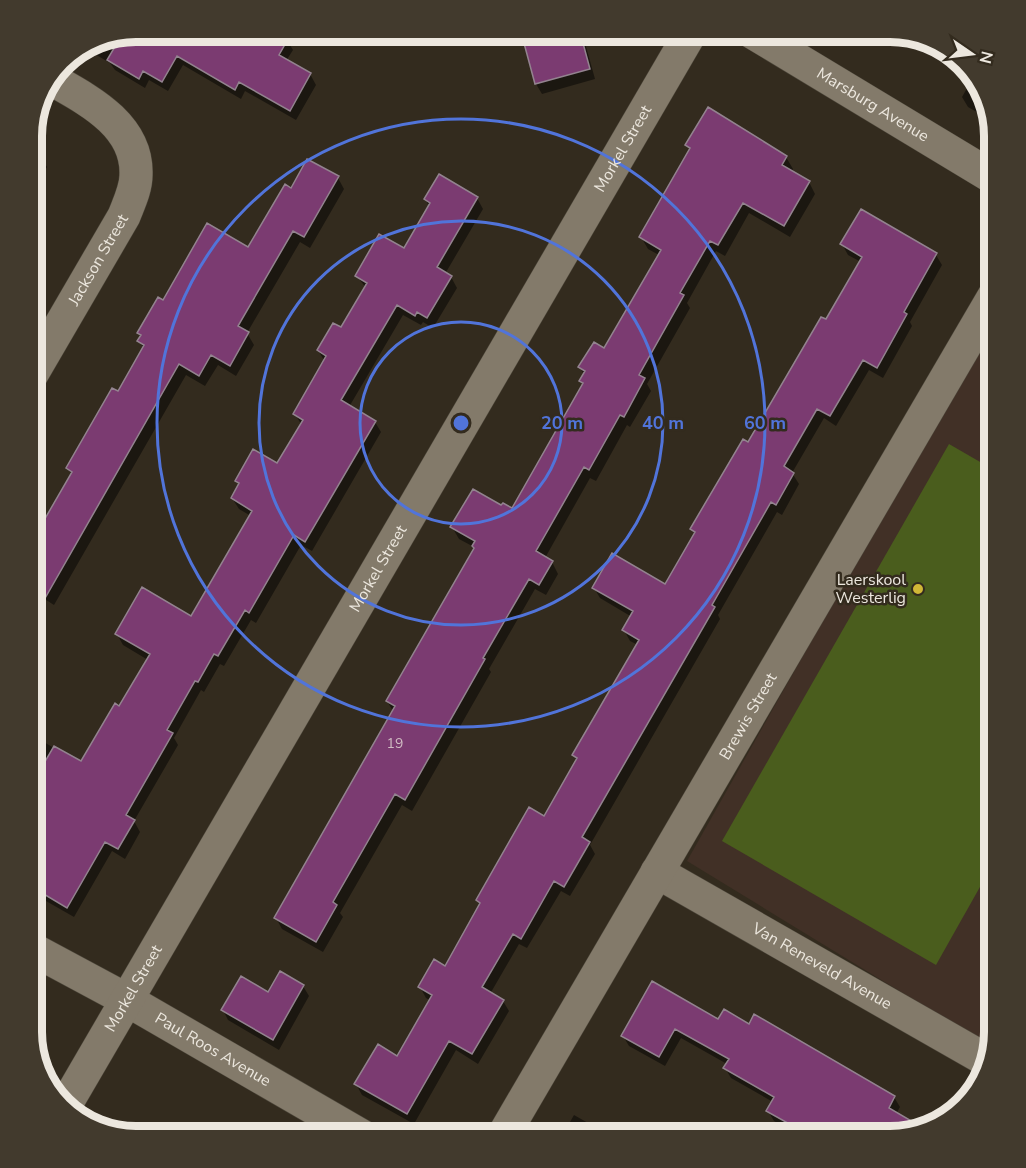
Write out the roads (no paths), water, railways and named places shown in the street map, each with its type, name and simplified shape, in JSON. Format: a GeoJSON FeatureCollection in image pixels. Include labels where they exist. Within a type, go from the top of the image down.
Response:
{"type":"FeatureCollection","features":[{"type":"Feature","properties":{"kind":"street","name":"Morkel Street"},"geometry":{"type":"LineString","coordinates":[[70,1098],[685,42]]}},
{"type":"Feature","properties":{"kind":"street","name":"Marsburg Avenue"},"geometry":{"type":"LineString","coordinates":[[769,42],[984,172]]}},
{"type":"Feature","properties":{"kind":"street","name":"Jackson Street"},"geometry":{"type":"LineString","coordinates":[[42,357],[124,216],[136,175],[134,156],[128,137],[113,120],[90,102],[59,83]]}},
{"type":"Feature","properties":{"kind":"street","name":"Brewis Street"},"geometry":{"type":"LineString","coordinates":[[509,1126],[984,313]]}},
{"type":"Feature","properties":{"kind":"street","name":"Van Reneveld Avenue"},"geometry":{"type":"LineString","coordinates":[[657,872],[980,1057]]}},
{"type":"Feature","properties":{"kind":"street","name":"Paul Roos Avenue"},"geometry":{"type":"LineString","coordinates":[[42,954],[127,999],[343,1126]]}},
{"type":"Feature","properties":{"kind":"place","name":"Laerskool Westerlig"},"geometry":{"type":"Point","coordinates":[918,589]}}]}
